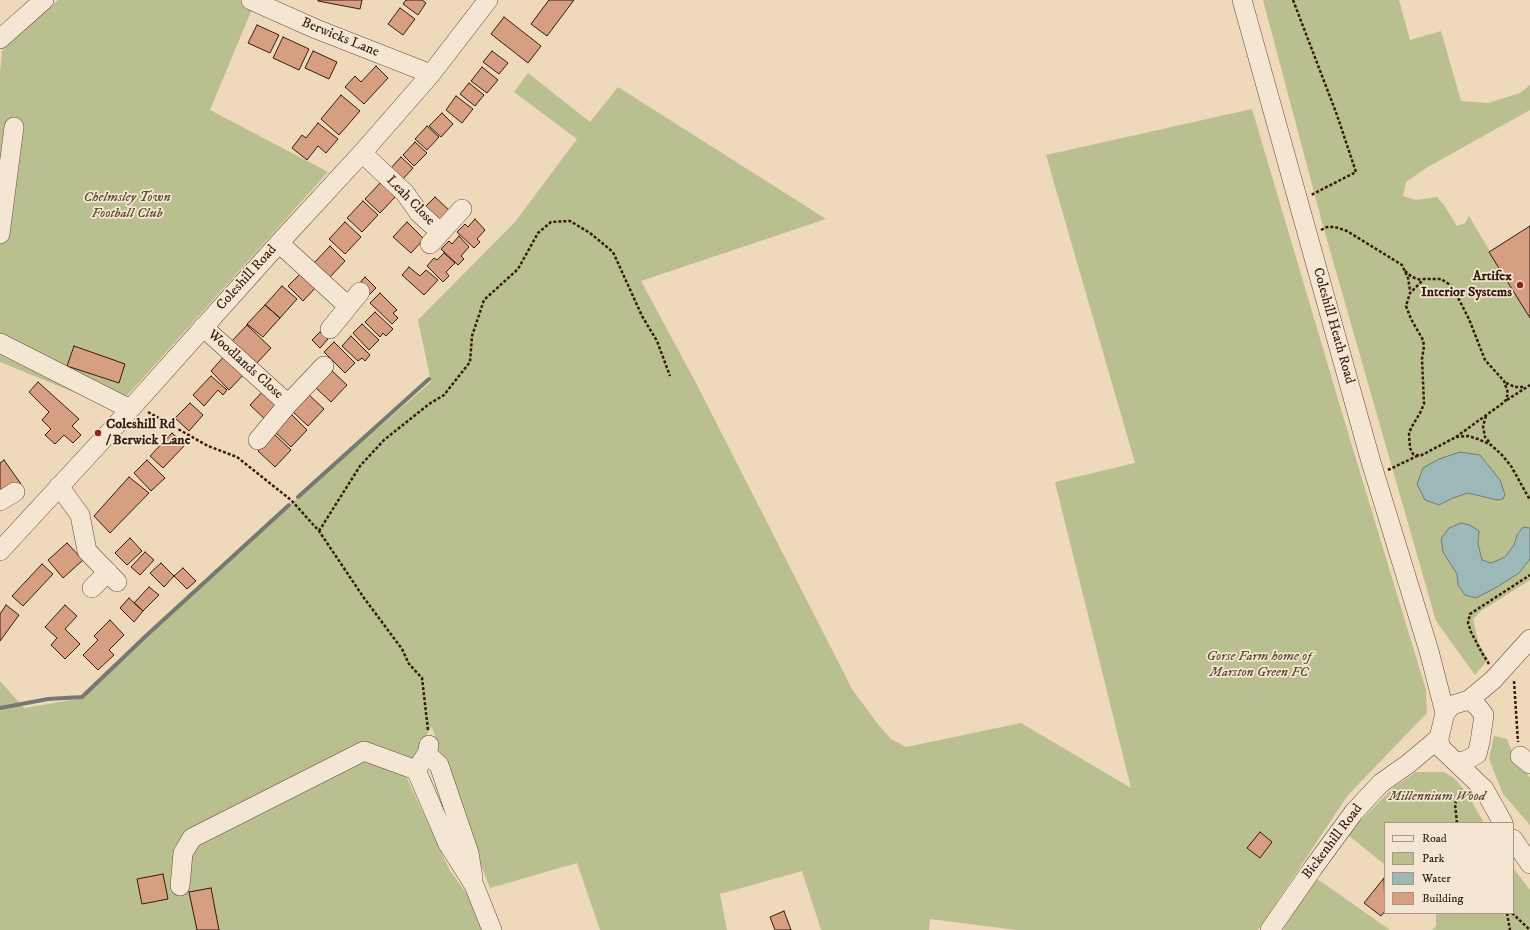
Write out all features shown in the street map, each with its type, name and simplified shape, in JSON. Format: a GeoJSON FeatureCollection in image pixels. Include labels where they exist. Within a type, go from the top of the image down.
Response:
{"type":"FeatureCollection","features":[{"type":"Feature","properties":{"kind":"street"},"geometry":{"type":"LineString","coordinates":[[0,39],[44,0]]}},
{"type":"Feature","properties":{"kind":"street","name":"Berwicks Lane"},"geometry":{"type":"LineString","coordinates":[[251,0],[316,29],[431,74]]}},
{"type":"Feature","properties":{"kind":"street","name":"Coleshill Road"},"geometry":{"type":"LineString","coordinates":[[0,551],[59,486],[139,410],[203,327],[279,242],[362,153],[431,74],[488,0]]}},
{"type":"Feature","properties":{"kind":"street","name":"Coleshill Heath Road"},"geometry":{"type":"LineString","coordinates":[[1242,0],[1375,476],[1429,651],[1445,713]]}},
{"type":"Feature","properties":{"kind":"street"},"geometry":{"type":"LineString","coordinates":[[0,234],[14,127]]}},
{"type":"Feature","properties":{"kind":"street","name":"Leah Close"},"geometry":{"type":"LineString","coordinates":[[362,153],[405,193],[435,238],[462,209]]}},
{"type":"Feature","properties":{"kind":"street"},"geometry":{"type":"LineString","coordinates":[[279,242],[348,306]]}},
{"type":"Feature","properties":{"kind":"street"},"geometry":{"type":"LineString","coordinates":[[330,329],[360,292]]}},
{"type":"Feature","properties":{"kind":"street","name":"Woodlands Close"},"geometry":{"type":"LineString","coordinates":[[203,327],[288,404]]}},
{"type":"Feature","properties":{"kind":"street"},"geometry":{"type":"LineString","coordinates":[[0,343],[139,410]]}},
{"type":"Feature","properties":{"kind":"street","name":"Woodlands Close"},"geometry":{"type":"LineString","coordinates":[[258,440],[288,404],[324,366]]}},
{"type":"Feature","properties":{"kind":"street"},"geometry":{"type":"LineString","coordinates":[[59,486],[80,515],[87,551],[112,577],[92,588]]}},
{"type":"Feature","properties":{"kind":"street"},"geometry":{"type":"LineString","coordinates":[[1502,822],[1484,789],[1440,746],[1439,738],[1445,713],[1452,706],[1465,701],[1495,678],[1530,640]]}},
{"type":"Feature","properties":{"kind":"street","name":"Coleshill Heath Road"},"geometry":{"type":"LineString","coordinates":[[1429,651],[1465,701]]}},
{"type":"Feature","properties":{"kind":"street"},"geometry":{"type":"LineString","coordinates":[[1484,789],[1477,754],[1484,715],[1495,678]]}},
{"type":"Feature","properties":{"kind":"street"},"geometry":{"type":"LineString","coordinates":[[1465,701],[1477,706],[1484,715]]}},
{"type":"Feature","properties":{"kind":"street","name":"Bickenhill Road"},"geometry":{"type":"LineString","coordinates":[[1270,930],[1354,812],[1381,783],[1408,764],[1439,738]]}},
{"type":"Feature","properties":{"kind":"street"},"geometry":{"type":"LineString","coordinates":[[416,770],[428,750],[439,765],[470,853],[474,885]]}},
{"type":"Feature","properties":{"kind":"street"},"geometry":{"type":"LineString","coordinates":[[180,886],[183,853],[192,838],[364,751],[416,770],[448,844],[474,885],[492,930]]}},
{"type":"Feature","properties":{"kind":"street"},"geometry":{"type":"LineString","coordinates":[[1452,758],[1467,760],[1477,754]]}},
{"type":"Feature","properties":{"kind":"street","name":"Bickenhill Road"},"geometry":{"type":"LineString","coordinates":[[1408,764],[1452,758]]}},
{"type":"Feature","properties":{"kind":"street"},"geometry":{"type":"LineString","coordinates":[[1514,840],[1530,864]]}},
{"type":"Feature","properties":{"kind":"path"},"geometry":{"type":"LineString","coordinates":[[1293,0],[1337,115],[1356,172],[1298,202]]}},
{"type":"Feature","properties":{"kind":"path"},"geometry":{"type":"LineString","coordinates":[[319,531],[360,466],[384,440],[429,404],[444,395],[470,362],[472,336],[484,300],[518,269],[538,233],[551,222],[570,221],[590,233],[613,252],[642,316],[657,341],[670,376]]}},
{"type":"Feature","properties":{"kind":"path"},"geometry":{"type":"LineString","coordinates":[[1308,236],[1327,227],[1341,228],[1402,265],[1410,284],[1410,293]]}},
{"type":"Feature","properties":{"kind":"path"},"geometry":{"type":"LineString","coordinates":[[1404,270],[1412,277],[1422,280],[1441,279],[1452,286],[1469,319],[1485,360],[1504,381],[1515,387],[1524,387]]}},
{"type":"Feature","properties":{"kind":"path"},"geometry":{"type":"LineString","coordinates":[[1417,456],[1413,454],[1410,448],[1409,434],[1424,404],[1422,359],[1424,346],[1423,340],[1408,312],[1407,300],[1410,293],[1422,280]]}},
{"type":"Feature","properties":{"kind":"path"},"geometry":{"type":"LineString","coordinates":[[1504,381],[1508,393],[1506,400]]}},
{"type":"Feature","properties":{"kind":"path"},"geometry":{"type":"LineString","coordinates":[[1375,476],[1417,456],[1420,456],[1456,437],[1524,387],[1530,385]]}},
{"type":"Feature","properties":{"kind":"path"},"geometry":{"type":"LineString","coordinates":[[139,410],[208,446],[237,457],[291,500],[319,531],[364,598],[402,649],[409,664],[422,678],[427,716],[428,750]]}},
{"type":"Feature","properties":{"kind":"path"},"geometry":{"type":"LineString","coordinates":[[1487,415],[1483,426],[1485,437],[1511,466],[1530,500]]}},
{"type":"Feature","properties":{"kind":"path"},"geometry":{"type":"LineString","coordinates":[[1456,437],[1468,436],[1491,445]]}},
{"type":"Feature","properties":{"kind":"path"},"geometry":{"type":"LineString","coordinates":[[1495,678],[1471,632],[1468,623],[1470,614],[1530,575]]}},
{"type":"Feature","properties":{"kind":"path"},"geometry":{"type":"LineString","coordinates":[[1512,660],[1525,760]]}},
{"type":"Feature","properties":{"kind":"path"},"geometry":{"type":"LineString","coordinates":[[1457,822],[1455,804],[1463,782]]}},
{"type":"Feature","properties":{"kind":"path"},"geometry":{"type":"LineString","coordinates":[[1507,914],[1510,930]]}},
{"type":"Feature","properties":{"kind":"path"},"geometry":{"type":"LineString","coordinates":[[1513,914],[1530,930]]}},
{"type":"Feature","properties":{"kind":"green space","name":"Chelmsley Town Football Club"},"geometry":{"type":"Polygon","coordinates":[[[58,0],[240,0],[253,7],[210,110],[328,172],[115,409],[0,362],[0,73],[2,51],[58,0]]]}},
{"type":"Feature","properties":{"kind":"green space"},"geometry":{"type":"Polygon","coordinates":[[[1263,0],[1399,0],[1410,40],[1441,31],[1461,101],[1488,103],[1520,93],[1530,85],[1530,110],[1426,168],[1406,182],[1403,196],[1416,200],[1437,197],[1444,205],[1457,226],[1465,223],[1469,216],[1530,319],[1530,528],[1523,527],[1517,535],[1514,545],[1505,557],[1492,563],[1482,560],[1478,544],[1479,531],[1457,574],[1458,585],[1519,573],[1530,559],[1530,580],[1481,611],[1473,619],[1479,644],[1488,659],[1503,641],[1475,675],[1436,621],[1323,226],[1263,0]],[[1500,480],[1425,500],[1439,505],[1468,493],[1497,500],[1500,480]]]}},
{"type":"Feature","properties":{"kind":"green space","name":"Gorse Farm home of Marston Green FC"},"geometry":{"type":"Polygon","coordinates":[[[528,73],[590,122],[618,87],[826,219],[641,281],[696,383],[852,689],[877,723],[891,739],[906,747],[1021,723],[1131,788],[1055,482],[1135,463],[1046,155],[1252,109],[1426,690],[1427,713],[1348,795],[1258,930],[1016,930],[930,919],[929,930],[821,930],[802,871],[720,894],[727,930],[600,930],[577,863],[490,888],[445,774],[432,726],[404,772],[449,869],[469,897],[482,930],[0,930],[0,681],[24,708],[83,698],[287,507],[431,382],[418,320],[515,222],[577,139],[514,92],[528,73]]]}},
{"type":"Feature","properties":{"kind":"green space"},"geometry":{"type":"Polygon","coordinates":[[[1494,736],[1507,739],[1517,765],[1530,777],[1530,825],[1503,794],[1489,759],[1494,736]]]}},
{"type":"Feature","properties":{"kind":"green space","name":"Millennium Wood"},"geometry":{"type":"Polygon","coordinates":[[[1416,772],[1444,772],[1454,778],[1466,792],[1483,822],[1384,822],[1384,864],[1347,834],[1394,787],[1416,772]]]}},
{"type":"Feature","properties":{"kind":"green space"},"geometry":{"type":"Polygon","coordinates":[[[1514,869],[1530,890],[1530,930],[1432,930],[1436,926],[1436,914],[1514,914],[1514,869]]]}},
{"type":"Feature","properties":{"kind":"green space"},"geometry":{"type":"Polygon","coordinates":[[[1316,878],[1390,930],[1283,930],[1316,878]]]}},
{"type":"Feature","properties":{"kind":"water"},"geometry":{"type":"Polygon","coordinates":[[[1460,452],[1480,455],[1500,480],[1505,495],[1503,499],[1497,500],[1468,493],[1439,505],[1425,500],[1417,484],[1423,468],[1439,459],[1460,452]]]}},
{"type":"Feature","properties":{"kind":"water"},"geometry":{"type":"Polygon","coordinates":[[[1461,523],[1470,525],[1479,531],[1478,544],[1482,560],[1491,563],[1505,557],[1514,545],[1517,535],[1523,527],[1530,528],[1530,559],[1519,573],[1497,587],[1476,598],[1465,595],[1458,585],[1457,574],[1443,552],[1441,539],[1449,528],[1461,523]]]}},
{"type":"Feature","properties":{"kind":"building"},"geometry":{"type":"Polygon","coordinates":[[[318,0],[362,0],[360,9],[318,0]]]}},
{"type":"Feature","properties":{"kind":"building"},"geometry":{"type":"Polygon","coordinates":[[[406,0],[422,0],[426,3],[418,15],[403,4],[406,0]]]}},
{"type":"Feature","properties":{"kind":"building"},"geometry":{"type":"Polygon","coordinates":[[[549,0],[574,0],[547,36],[531,24],[549,0]]]}},
{"type":"Feature","properties":{"kind":"building"},"geometry":{"type":"Polygon","coordinates":[[[400,8],[415,19],[403,35],[388,24],[400,8]]]}},
{"type":"Feature","properties":{"kind":"building"},"geometry":{"type":"Polygon","coordinates":[[[504,17],[541,46],[528,63],[491,34],[504,17]]]}},
{"type":"Feature","properties":{"kind":"building"},"geometry":{"type":"Polygon","coordinates":[[[257,25],[279,35],[270,53],[248,43],[257,25]]]}},
{"type":"Feature","properties":{"kind":"building"},"geometry":{"type":"Polygon","coordinates":[[[283,37],[309,49],[299,70],[273,58],[283,37]]]}},
{"type":"Feature","properties":{"kind":"building"},"geometry":{"type":"Polygon","coordinates":[[[313,51],[337,62],[329,79],[305,68],[313,51]]]}},
{"type":"Feature","properties":{"kind":"building"},"geometry":{"type":"Polygon","coordinates":[[[492,51],[508,63],[499,74],[483,62],[492,51]]]}},
{"type":"Feature","properties":{"kind":"building"},"geometry":{"type":"Polygon","coordinates":[[[376,66],[388,78],[364,104],[345,87],[355,76],[361,82],[376,66]]]}},
{"type":"Feature","properties":{"kind":"building"},"geometry":{"type":"Polygon","coordinates":[[[482,67],[498,80],[487,93],[471,81],[482,67]]]}},
{"type":"Feature","properties":{"kind":"building"},"geometry":{"type":"Polygon","coordinates":[[[469,83],[484,95],[475,106],[460,94],[469,83]]]}},
{"type":"Feature","properties":{"kind":"building"},"geometry":{"type":"Polygon","coordinates":[[[341,95],[360,111],[339,135],[321,119],[341,95]]]}},
{"type":"Feature","properties":{"kind":"building"},"geometry":{"type":"Polygon","coordinates":[[[456,96],[473,109],[462,123],[446,110],[456,96]]]}},
{"type":"Feature","properties":{"kind":"building"},"geometry":{"type":"Polygon","coordinates":[[[442,113],[453,124],[441,137],[429,126],[442,113]]]}},
{"type":"Feature","properties":{"kind":"building"},"geometry":{"type":"Polygon","coordinates":[[[318,123],[338,139],[326,153],[318,146],[307,160],[292,148],[302,135],[306,138],[318,123]]]}},
{"type":"Feature","properties":{"kind":"building"},"geometry":{"type":"Polygon","coordinates":[[[427,126],[439,137],[427,150],[415,139],[427,126]]]}},
{"type":"Feature","properties":{"kind":"building"},"geometry":{"type":"Polygon","coordinates":[[[415,142],[427,153],[414,166],[403,155],[415,142]]]}},
{"type":"Feature","properties":{"kind":"building"},"geometry":{"type":"Polygon","coordinates":[[[401,157],[413,168],[401,181],[389,170],[401,157]]]}},
{"type":"Feature","properties":{"kind":"building"},"geometry":{"type":"Polygon","coordinates":[[[382,181],[397,195],[380,213],[365,199],[382,181]]]}},
{"type":"Feature","properties":{"kind":"building"},"geometry":{"type":"Polygon","coordinates":[[[435,197],[450,211],[438,223],[423,209],[435,197]]]}},
{"type":"Feature","properties":{"kind":"building"},"geometry":{"type":"Polygon","coordinates":[[[363,201],[378,215],[362,232],[347,218],[363,201]]]}},
{"type":"Feature","properties":{"kind":"building"},"geometry":{"type":"Polygon","coordinates":[[[475,219],[485,230],[477,239],[480,242],[474,248],[457,232],[465,224],[468,227],[475,219]]]}},
{"type":"Feature","properties":{"kind":"building"},"geometry":{"type":"Polygon","coordinates":[[[345,222],[361,237],[345,254],[329,239],[345,222]]]}},
{"type":"Feature","properties":{"kind":"building"},"geometry":{"type":"Polygon","coordinates":[[[407,222],[424,239],[411,253],[393,237],[407,222]]]}},
{"type":"Feature","properties":{"kind":"building","name":"Artifex Interior Systems"},"geometry":{"type":"Polygon","coordinates":[[[1530,226],[1530,318],[1489,252],[1530,226]]]}},
{"type":"Feature","properties":{"kind":"building"},"geometry":{"type":"Polygon","coordinates":[[[459,236],[469,247],[461,256],[464,259],[458,265],[441,249],[449,241],[452,244],[459,236]]]}},
{"type":"Feature","properties":{"kind":"building"},"geometry":{"type":"Polygon","coordinates":[[[330,246],[345,261],[330,277],[314,263],[330,246]]]}},
{"type":"Feature","properties":{"kind":"building"},"geometry":{"type":"Polygon","coordinates":[[[444,253],[455,263],[446,272],[449,276],[443,282],[427,266],[434,258],[437,260],[444,253]]]}},
{"type":"Feature","properties":{"kind":"building"},"geometry":{"type":"Polygon","coordinates":[[[409,267],[420,276],[426,270],[438,280],[424,295],[402,275],[409,267]]]}},
{"type":"Feature","properties":{"kind":"building"},"geometry":{"type":"Polygon","coordinates":[[[303,271],[318,285],[303,301],[288,286],[303,271]]]}},
{"type":"Feature","properties":{"kind":"building"},"geometry":{"type":"Polygon","coordinates":[[[365,277],[376,288],[368,296],[357,286],[365,277]]]}},
{"type":"Feature","properties":{"kind":"building"},"geometry":{"type":"Polygon","coordinates":[[[282,286],[297,299],[280,318],[265,305],[282,286]]]}},
{"type":"Feature","properties":{"kind":"building"},"geometry":{"type":"Polygon","coordinates":[[[380,293],[397,310],[393,313],[398,318],[392,324],[370,303],[380,293]]]}},
{"type":"Feature","properties":{"kind":"building"},"geometry":{"type":"Polygon","coordinates":[[[265,305],[280,318],[263,337],[247,324],[265,305]]]}},
{"type":"Feature","properties":{"kind":"building"},"geometry":{"type":"Polygon","coordinates":[[[375,312],[393,329],[386,336],[383,333],[380,337],[365,322],[375,312]]]}},
{"type":"Feature","properties":{"kind":"building"},"geometry":{"type":"Polygon","coordinates":[[[362,324],[379,340],[369,350],[353,333],[362,324]]]}},
{"type":"Feature","properties":{"kind":"building"},"geometry":{"type":"Polygon","coordinates":[[[247,325],[271,348],[255,365],[231,342],[247,325]]]}},
{"type":"Feature","properties":{"kind":"building"},"geometry":{"type":"Polygon","coordinates":[[[320,332],[328,339],[320,348],[312,340],[320,332]]]}},
{"type":"Feature","properties":{"kind":"building"},"geometry":{"type":"Polygon","coordinates":[[[351,336],[370,355],[365,361],[362,358],[358,361],[342,346],[351,336]]]}},
{"type":"Feature","properties":{"kind":"building"},"geometry":{"type":"Polygon","coordinates":[[[334,342],[355,363],[345,373],[324,352],[334,342]]]}},
{"type":"Feature","properties":{"kind":"building"},"geometry":{"type":"Polygon","coordinates":[[[74,346],[125,364],[119,383],[67,366],[74,346]]]}},
{"type":"Feature","properties":{"kind":"building"},"geometry":{"type":"Polygon","coordinates":[[[227,353],[246,372],[229,390],[211,371],[227,353]]]}},
{"type":"Feature","properties":{"kind":"building"},"geometry":{"type":"Polygon","coordinates":[[[330,369],[347,385],[331,402],[314,386],[330,369]]]}},
{"type":"Feature","properties":{"kind":"building"},"geometry":{"type":"Polygon","coordinates":[[[211,376],[227,390],[223,395],[218,390],[204,406],[193,395],[211,376]]]}},
{"type":"Feature","properties":{"kind":"building"},"geometry":{"type":"Polygon","coordinates":[[[38,382],[79,419],[72,426],[81,435],[73,443],[64,435],[55,444],[45,435],[51,429],[42,420],[49,412],[29,392],[38,382]]]}},
{"type":"Feature","properties":{"kind":"building"},"geometry":{"type":"Polygon","coordinates":[[[266,388],[283,404],[267,421],[250,405],[266,388]]]}},
{"type":"Feature","properties":{"kind":"building"},"geometry":{"type":"Polygon","coordinates":[[[307,393],[324,409],[308,426],[291,410],[307,393]]]}},
{"type":"Feature","properties":{"kind":"building"},"geometry":{"type":"Polygon","coordinates":[[[190,403],[203,415],[189,431],[175,418],[190,403]]]}},
{"type":"Feature","properties":{"kind":"building"},"geometry":{"type":"Polygon","coordinates":[[[291,414],[307,430],[291,447],[274,431],[291,414]]]}},
{"type":"Feature","properties":{"kind":"building"},"geometry":{"type":"Polygon","coordinates":[[[172,433],[185,445],[163,468],[150,456],[172,433]]]}},
{"type":"Feature","properties":{"kind":"building"},"geometry":{"type":"Polygon","coordinates":[[[274,434],[291,450],[275,467],[258,451],[274,434]]]}},
{"type":"Feature","properties":{"kind":"building"},"geometry":{"type":"Polygon","coordinates":[[[4,460],[21,484],[0,498],[0,463],[4,460]]]}},
{"type":"Feature","properties":{"kind":"building"},"geometry":{"type":"Polygon","coordinates":[[[147,460],[165,478],[151,491],[134,473],[147,460]]]}},
{"type":"Feature","properties":{"kind":"building"},"geometry":{"type":"Polygon","coordinates":[[[129,477],[149,493],[110,533],[94,516],[129,477]]]}},
{"type":"Feature","properties":{"kind":"building"},"geometry":{"type":"Polygon","coordinates":[[[130,538],[142,551],[127,565],[115,553],[130,538]]]}},
{"type":"Feature","properties":{"kind":"building"},"geometry":{"type":"Polygon","coordinates":[[[67,543],[83,560],[63,578],[48,560],[67,543]]]}},
{"type":"Feature","properties":{"kind":"building"},"geometry":{"type":"Polygon","coordinates":[[[145,552],[154,560],[140,575],[131,567],[145,552]]]}},
{"type":"Feature","properties":{"kind":"building"},"geometry":{"type":"Polygon","coordinates":[[[161,563],[174,576],[164,587],[150,573],[161,563]]]}},
{"type":"Feature","properties":{"kind":"building"},"geometry":{"type":"Polygon","coordinates":[[[42,564],[53,574],[23,606],[12,596],[42,564]]]}},
{"type":"Feature","properties":{"kind":"building"},"geometry":{"type":"Polygon","coordinates":[[[183,568],[196,581],[187,589],[174,576],[183,568]]]}},
{"type":"Feature","properties":{"kind":"building"},"geometry":{"type":"Polygon","coordinates":[[[149,587],[159,595],[143,611],[134,603],[149,587]]]}},
{"type":"Feature","properties":{"kind":"building"},"geometry":{"type":"Polygon","coordinates":[[[129,598],[143,611],[134,622],[120,608],[129,598]]]}},
{"type":"Feature","properties":{"kind":"building"},"geometry":{"type":"Polygon","coordinates":[[[6,605],[19,615],[0,641],[0,614],[6,605]]]}},
{"type":"Feature","properties":{"kind":"building"},"geometry":{"type":"Polygon","coordinates":[[[65,605],[77,616],[65,629],[80,644],[65,659],[51,645],[57,638],[45,627],[65,605]]]}},
{"type":"Feature","properties":{"kind":"building"},"geometry":{"type":"Polygon","coordinates":[[[110,620],[124,635],[109,650],[114,655],[98,670],[83,655],[98,640],[94,636],[110,620]]]}},
{"type":"Feature","properties":{"kind":"building"},"geometry":{"type":"Polygon","coordinates":[[[1260,832],[1272,842],[1260,858],[1247,848],[1260,832]]]}},
{"type":"Feature","properties":{"kind":"building"},"geometry":{"type":"Polygon","coordinates":[[[163,874],[168,899],[142,904],[137,879],[163,874]]]}},
{"type":"Feature","properties":{"kind":"building"},"geometry":{"type":"Polygon","coordinates":[[[1384,878],[1384,912],[1381,916],[1364,903],[1384,878]]]}},
{"type":"Feature","properties":{"kind":"building"},"geometry":{"type":"Polygon","coordinates":[[[211,888],[219,930],[197,930],[189,892],[211,888]]]}},
{"type":"Feature","properties":{"kind":"building"},"geometry":{"type":"Polygon","coordinates":[[[784,911],[791,930],[775,930],[770,917],[784,911]]]}},
{"type":"Feature","properties":{"kind":"waterway"},"geometry":{"type":"LineString","coordinates":[[298,497],[429,379]]}},
{"type":"Feature","properties":{"kind":"waterway"},"geometry":{"type":"LineString","coordinates":[[0,708],[48,699],[82,697],[147,635],[289,505]]}},
{"type":"Feature","properties":{"kind":"place","name":"Artifex Interior Systems"},"geometry":{"type":"Point","coordinates":[1520,285]}},
{"type":"Feature","properties":{"kind":"place","name":"Coleshill Rd / Berwick Lane"},"geometry":{"type":"Point","coordinates":[98,433]}}]}
